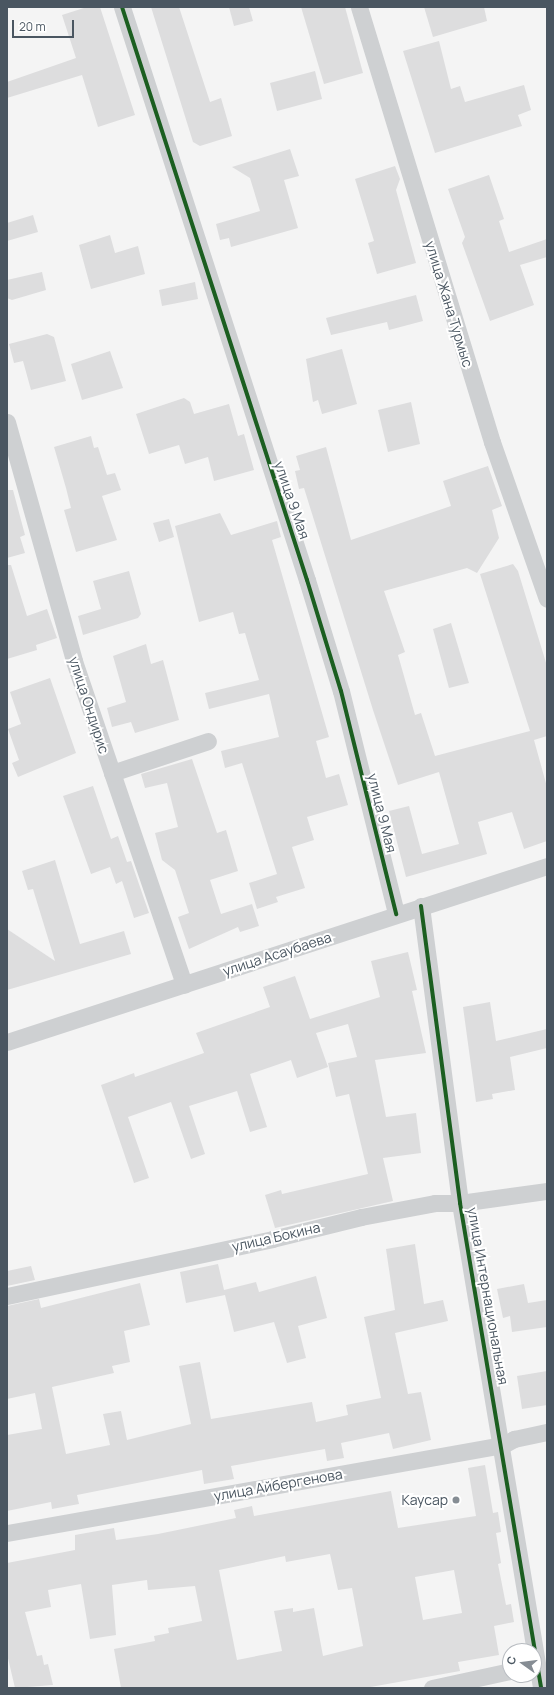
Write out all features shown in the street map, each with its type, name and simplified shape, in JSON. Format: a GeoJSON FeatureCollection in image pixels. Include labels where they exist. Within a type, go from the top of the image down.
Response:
{"type":"FeatureCollection","features":[{"type":"Feature","properties":{"kind":"street","name":"улица 9 Мая"},"geometry":{"type":"LineString","coordinates":[[122,7],[341,691],[396,914]]}},
{"type":"Feature","properties":{"kind":"street","name":"улица Жана Турмыс"},"geometry":{"type":"LineString","coordinates":[[359,7],[492,442],[547,599]]}},
{"type":"Feature","properties":{"kind":"street","name":"улица Ондирис"},"geometry":{"type":"LineString","coordinates":[[7,422],[74,661],[184,985]]}},
{"type":"Feature","properties":{"kind":"street"},"geometry":{"type":"LineString","coordinates":[[112,773],[208,741]]}},
{"type":"Feature","properties":{"kind":"street","name":"улица Асаубаева"},"geometry":{"type":"LineString","coordinates":[[7,1042],[547,866]]}},
{"type":"Feature","properties":{"kind":"street","name":"улица Интернациональная"},"geometry":{"type":"LineString","coordinates":[[421,906],[460,1203],[503,1445],[535,1643]]}},
{"type":"Feature","properties":{"kind":"street","name":"улица Бокина"},"geometry":{"type":"LineString","coordinates":[[7,1296],[272,1239],[361,1216],[435,1203],[460,1203],[547,1191]]}},
{"type":"Feature","properties":{"kind":"street","name":"улица Айбергенова"},"geometry":{"type":"LineString","coordinates":[[7,1533],[503,1445],[514,1439],[547,1432]]}},
{"type":"Feature","properties":{"kind":"street"},"geometry":{"type":"LineString","coordinates":[[432,1688],[502,1673]]}},
{"type":"Feature","properties":{"kind":"building"},"geometry":{"type":"Polygon","coordinates":[[[87,7],[100,7],[135,115],[98,127],[82,75],[7,98],[7,82],[76,58],[62,15],[87,7]]]}},
{"type":"Feature","properties":{"kind":"building"},"geometry":{"type":"Polygon","coordinates":[[[151,7],[179,7],[210,102],[221,98],[232,136],[200,146],[193,142],[151,7]]]}},
{"type":"Feature","properties":{"kind":"building"},"geometry":{"type":"Polygon","coordinates":[[[229,7],[249,7],[253,21],[234,26],[229,7]]]}},
{"type":"Feature","properties":{"kind":"building"},"geometry":{"type":"Polygon","coordinates":[[[301,7],[345,7],[363,73],[324,84],[301,7]]]}},
{"type":"Feature","properties":{"kind":"building"},"geometry":{"type":"Polygon","coordinates":[[[424,7],[484,7],[487,21],[433,37],[424,7]]]}},
{"type":"Feature","properties":{"kind":"building"},"geometry":{"type":"Polygon","coordinates":[[[439,41],[451,89],[460,86],[465,102],[524,85],[531,110],[518,115],[522,126],[435,153],[403,51],[439,41]]]}},
{"type":"Feature","properties":{"kind":"building"},"geometry":{"type":"Polygon","coordinates":[[[315,71],[322,99],[277,111],[270,83],[315,71]]]}},
{"type":"Feature","properties":{"kind":"building"},"geometry":{"type":"Polygon","coordinates":[[[290,149],[299,176],[284,180],[298,228],[231,247],[229,238],[220,240],[216,224],[260,211],[250,178],[232,167],[290,149]]]}},
{"type":"Feature","properties":{"kind":"building"},"geometry":{"type":"Polygon","coordinates":[[[395,166],[400,179],[396,190],[416,263],[377,274],[368,243],[374,241],[355,179],[395,166]]]}},
{"type":"Feature","properties":{"kind":"building"},"geometry":{"type":"Polygon","coordinates":[[[489,175],[504,219],[499,221],[509,252],[547,239],[547,257],[520,265],[534,305],[490,321],[462,243],[465,237],[448,189],[489,175]]]}},
{"type":"Feature","properties":{"kind":"building"},"geometry":{"type":"Polygon","coordinates":[[[33,215],[38,232],[7,241],[7,223],[33,215]]]}},
{"type":"Feature","properties":{"kind":"building"},"geometry":{"type":"Polygon","coordinates":[[[110,235],[115,253],[138,246],[145,274],[91,289],[79,245],[110,235]]]}},
{"type":"Feature","properties":{"kind":"building"},"geometry":{"type":"Polygon","coordinates":[[[42,272],[46,290],[12,300],[7,298],[7,280],[42,272]]]}},
{"type":"Feature","properties":{"kind":"building"},"geometry":{"type":"Polygon","coordinates":[[[195,282],[198,299],[162,306],[159,290],[195,282]]]}},
{"type":"Feature","properties":{"kind":"building"},"geometry":{"type":"Polygon","coordinates":[[[416,295],[423,321],[389,330],[387,322],[331,335],[326,318],[416,295]]]}},
{"type":"Feature","properties":{"kind":"building"},"geometry":{"type":"Polygon","coordinates":[[[47,334],[54,337],[66,381],[31,390],[23,361],[14,363],[9,344],[47,334]]]}},
{"type":"Feature","properties":{"kind":"building"},"geometry":{"type":"Polygon","coordinates":[[[342,349],[357,404],[322,414],[318,400],[313,402],[306,359],[342,349]]]}},
{"type":"Feature","properties":{"kind":"building"},"geometry":{"type":"Polygon","coordinates":[[[110,351],[123,388],[82,400],[71,364],[110,351]]]}},
{"type":"Feature","properties":{"kind":"building"},"geometry":{"type":"Polygon","coordinates":[[[184,398],[190,402],[194,414],[229,404],[238,436],[244,434],[254,470],[214,481],[208,457],[185,464],[179,445],[149,454],[136,414],[184,398]]]}},
{"type":"Feature","properties":{"kind":"building"},"geometry":{"type":"Polygon","coordinates":[[[411,402],[420,444],[388,452],[378,410],[411,402]]]}},
{"type":"Feature","properties":{"kind":"building"},"geometry":{"type":"Polygon","coordinates":[[[91,436],[94,448],[98,447],[107,475],[115,473],[121,490],[102,496],[117,540],[76,552],[64,510],[71,508],[54,447],[91,436]]]}},
{"type":"Feature","properties":{"kind":"building"},"geometry":{"type":"Polygon","coordinates":[[[326,447],[351,540],[451,506],[443,481],[488,466],[502,506],[492,510],[499,538],[477,573],[467,568],[384,591],[405,652],[398,655],[415,715],[421,713],[435,756],[530,731],[480,574],[513,564],[518,571],[547,666],[547,736],[534,740],[547,787],[547,841],[524,849],[512,812],[478,822],[487,854],[406,877],[389,811],[409,806],[422,854],[459,844],[439,772],[398,785],[373,710],[304,488],[299,489],[295,471],[300,470],[296,456],[326,447]]]}},
{"type":"Feature","properties":{"kind":"building"},"geometry":{"type":"Polygon","coordinates":[[[7,490],[13,490],[25,535],[20,537],[25,553],[7,558],[7,490]]]}},
{"type":"Feature","properties":{"kind":"building"},"geometry":{"type":"Polygon","coordinates":[[[220,513],[231,535],[277,521],[281,537],[272,540],[329,737],[316,741],[326,778],[339,774],[348,805],[307,817],[314,840],[292,847],[305,888],[276,897],[278,902],[257,909],[249,883],[277,874],[242,763],[225,768],[221,751],[279,737],[269,694],[209,709],[205,693],[259,680],[245,633],[239,634],[233,612],[199,622],[175,526],[220,513]]]}},
{"type":"Feature","properties":{"kind":"building"},"geometry":{"type":"Polygon","coordinates":[[[169,519],[174,537],[159,542],[153,523],[169,519]]]}},
{"type":"Feature","properties":{"kind":"building"},"geometry":{"type":"Polygon","coordinates":[[[7,565],[11,565],[27,616],[47,609],[57,638],[36,645],[37,650],[7,659],[7,565]]]}},
{"type":"Feature","properties":{"kind":"building"},"geometry":{"type":"Polygon","coordinates":[[[129,571],[141,614],[138,618],[83,635],[78,616],[101,609],[93,581],[129,571]]]}},
{"type":"Feature","properties":{"kind":"building"},"geometry":{"type":"Polygon","coordinates":[[[451,623],[469,683],[449,688],[433,629],[451,623]]]}},
{"type":"Feature","properties":{"kind":"building"},"geometry":{"type":"Polygon","coordinates":[[[146,644],[151,664],[163,660],[179,720],[135,733],[131,722],[112,727],[107,708],[126,702],[113,656],[146,644]]]}},
{"type":"Feature","properties":{"kind":"building"},"geometry":{"type":"Polygon","coordinates":[[[50,678],[76,753],[18,777],[12,763],[19,760],[8,729],[21,724],[10,692],[50,678]]]}},
{"type":"Feature","properties":{"kind":"building"},"geometry":{"type":"Polygon","coordinates":[[[192,759],[217,833],[226,830],[238,871],[210,880],[221,914],[252,904],[259,926],[240,932],[238,927],[189,949],[178,917],[189,913],[175,870],[162,860],[155,833],[178,827],[167,783],[145,788],[141,774],[192,759]]]}},
{"type":"Feature","properties":{"kind":"building"},"geometry":{"type":"Polygon","coordinates":[[[93,786],[111,839],[118,836],[127,862],[131,861],[149,913],[134,918],[122,881],[116,884],[110,867],[91,874],[63,796],[93,786]]]}},
{"type":"Feature","properties":{"kind":"building"},"geometry":{"type":"Polygon","coordinates":[[[55,860],[80,944],[124,931],[131,954],[7,990],[7,929],[55,961],[33,889],[28,890],[22,871],[55,860]]]}},
{"type":"Feature","properties":{"kind":"building"},"geometry":{"type":"Polygon","coordinates":[[[408,952],[417,990],[412,991],[426,1053],[375,1060],[386,1117],[416,1113],[421,1153],[383,1158],[393,1201],[275,1228],[265,1195],[281,1190],[282,1194],[368,1174],[349,1094],[336,1097],[328,1063],[357,1057],[348,1024],[316,1033],[328,1067],[297,1078],[291,1060],[250,1074],[267,1127],[250,1132],[237,1091],[189,1106],[205,1154],[191,1159],[171,1102],[128,1117],[149,1178],[134,1183],[101,1085],[134,1073],[135,1077],[204,1053],[196,1033],[270,1007],[263,987],[295,976],[310,1019],[380,997],[371,961],[408,952]]]}},
{"type":"Feature","properties":{"kind":"building"},"geometry":{"type":"Polygon","coordinates":[[[490,1002],[496,1041],[547,1029],[547,1048],[510,1057],[515,1090],[492,1094],[493,1099],[476,1102],[463,1007],[490,1002]]]}},
{"type":"Feature","properties":{"kind":"building"},"geometry":{"type":"Polygon","coordinates":[[[415,1244],[424,1304],[443,1300],[448,1321],[395,1333],[408,1394],[421,1392],[431,1440],[393,1449],[389,1433],[341,1443],[344,1458],[327,1461],[325,1449],[231,1466],[234,1479],[204,1484],[202,1470],[77,1495],[79,1504],[52,1509],[51,1502],[7,1511],[7,1435],[42,1429],[35,1393],[7,1399],[7,1306],[39,1299],[41,1308],[140,1283],[150,1325],[124,1331],[130,1362],[112,1366],[114,1373],[52,1387],[66,1454],[110,1445],[103,1414],[121,1411],[127,1440],[191,1424],[179,1366],[200,1362],[211,1419],[312,1402],[316,1422],[348,1415],[346,1405],[381,1398],[364,1317],[395,1310],[386,1249],[415,1244]]]}},
{"type":"Feature","properties":{"kind":"building"},"geometry":{"type":"Polygon","coordinates":[[[218,1264],[224,1290],[256,1282],[259,1292],[316,1276],[327,1318],[298,1326],[306,1358],[287,1363],[274,1322],[234,1332],[225,1295],[186,1303],[180,1272],[218,1264]]]}},
{"type":"Feature","properties":{"kind":"building"},"geometry":{"type":"Polygon","coordinates":[[[31,1266],[35,1280],[7,1286],[7,1271],[31,1266]]]}},
{"type":"Feature","properties":{"kind":"building"},"geometry":{"type":"Polygon","coordinates":[[[524,1284],[528,1303],[547,1300],[547,1327],[512,1332],[510,1316],[503,1318],[497,1289],[524,1284]]]}},
{"type":"Feature","properties":{"kind":"building"},"geometry":{"type":"Polygon","coordinates":[[[547,1371],[547,1405],[522,1409],[517,1376],[547,1371]]]}},
{"type":"Feature","properties":{"kind":"building"},"geometry":{"type":"Polygon","coordinates":[[[485,1465],[493,1513],[498,1512],[501,1532],[496,1533],[501,1563],[498,1564],[506,1605],[511,1604],[514,1622],[494,1626],[499,1655],[458,1662],[460,1671],[365,1688],[121,1688],[114,1649],[155,1641],[154,1636],[169,1633],[168,1628],[202,1621],[195,1586],[148,1590],[147,1580],[112,1585],[116,1635],[90,1639],[81,1584],[48,1590],[51,1607],[25,1612],[37,1656],[42,1655],[44,1665],[48,1664],[53,1685],[15,1688],[7,1654],[7,1563],[75,1550],[75,1535],[114,1528],[116,1540],[158,1534],[236,1518],[234,1510],[252,1506],[254,1516],[391,1491],[398,1528],[476,1516],[468,1468],[485,1465]],[[330,1554],[286,1562],[285,1556],[219,1570],[237,1660],[282,1651],[274,1611],[293,1608],[293,1612],[314,1608],[323,1656],[363,1646],[352,1588],[338,1590],[330,1554]],[[454,1570],[415,1577],[423,1620],[462,1613],[454,1570]]]}},
{"type":"Feature","properties":{"kind":"cycle path"},"geometry":{"type":"LineString","coordinates":[[122,7],[307,580],[341,691],[396,914]]}},
{"type":"Feature","properties":{"kind":"cycle path"},"geometry":{"type":"LineString","coordinates":[[421,906],[460,1203],[541,1688]]}},
{"type":"Feature","properties":{"kind":"place","name":"Каусар"},"geometry":{"type":"Point","coordinates":[456,1500]}}]}
